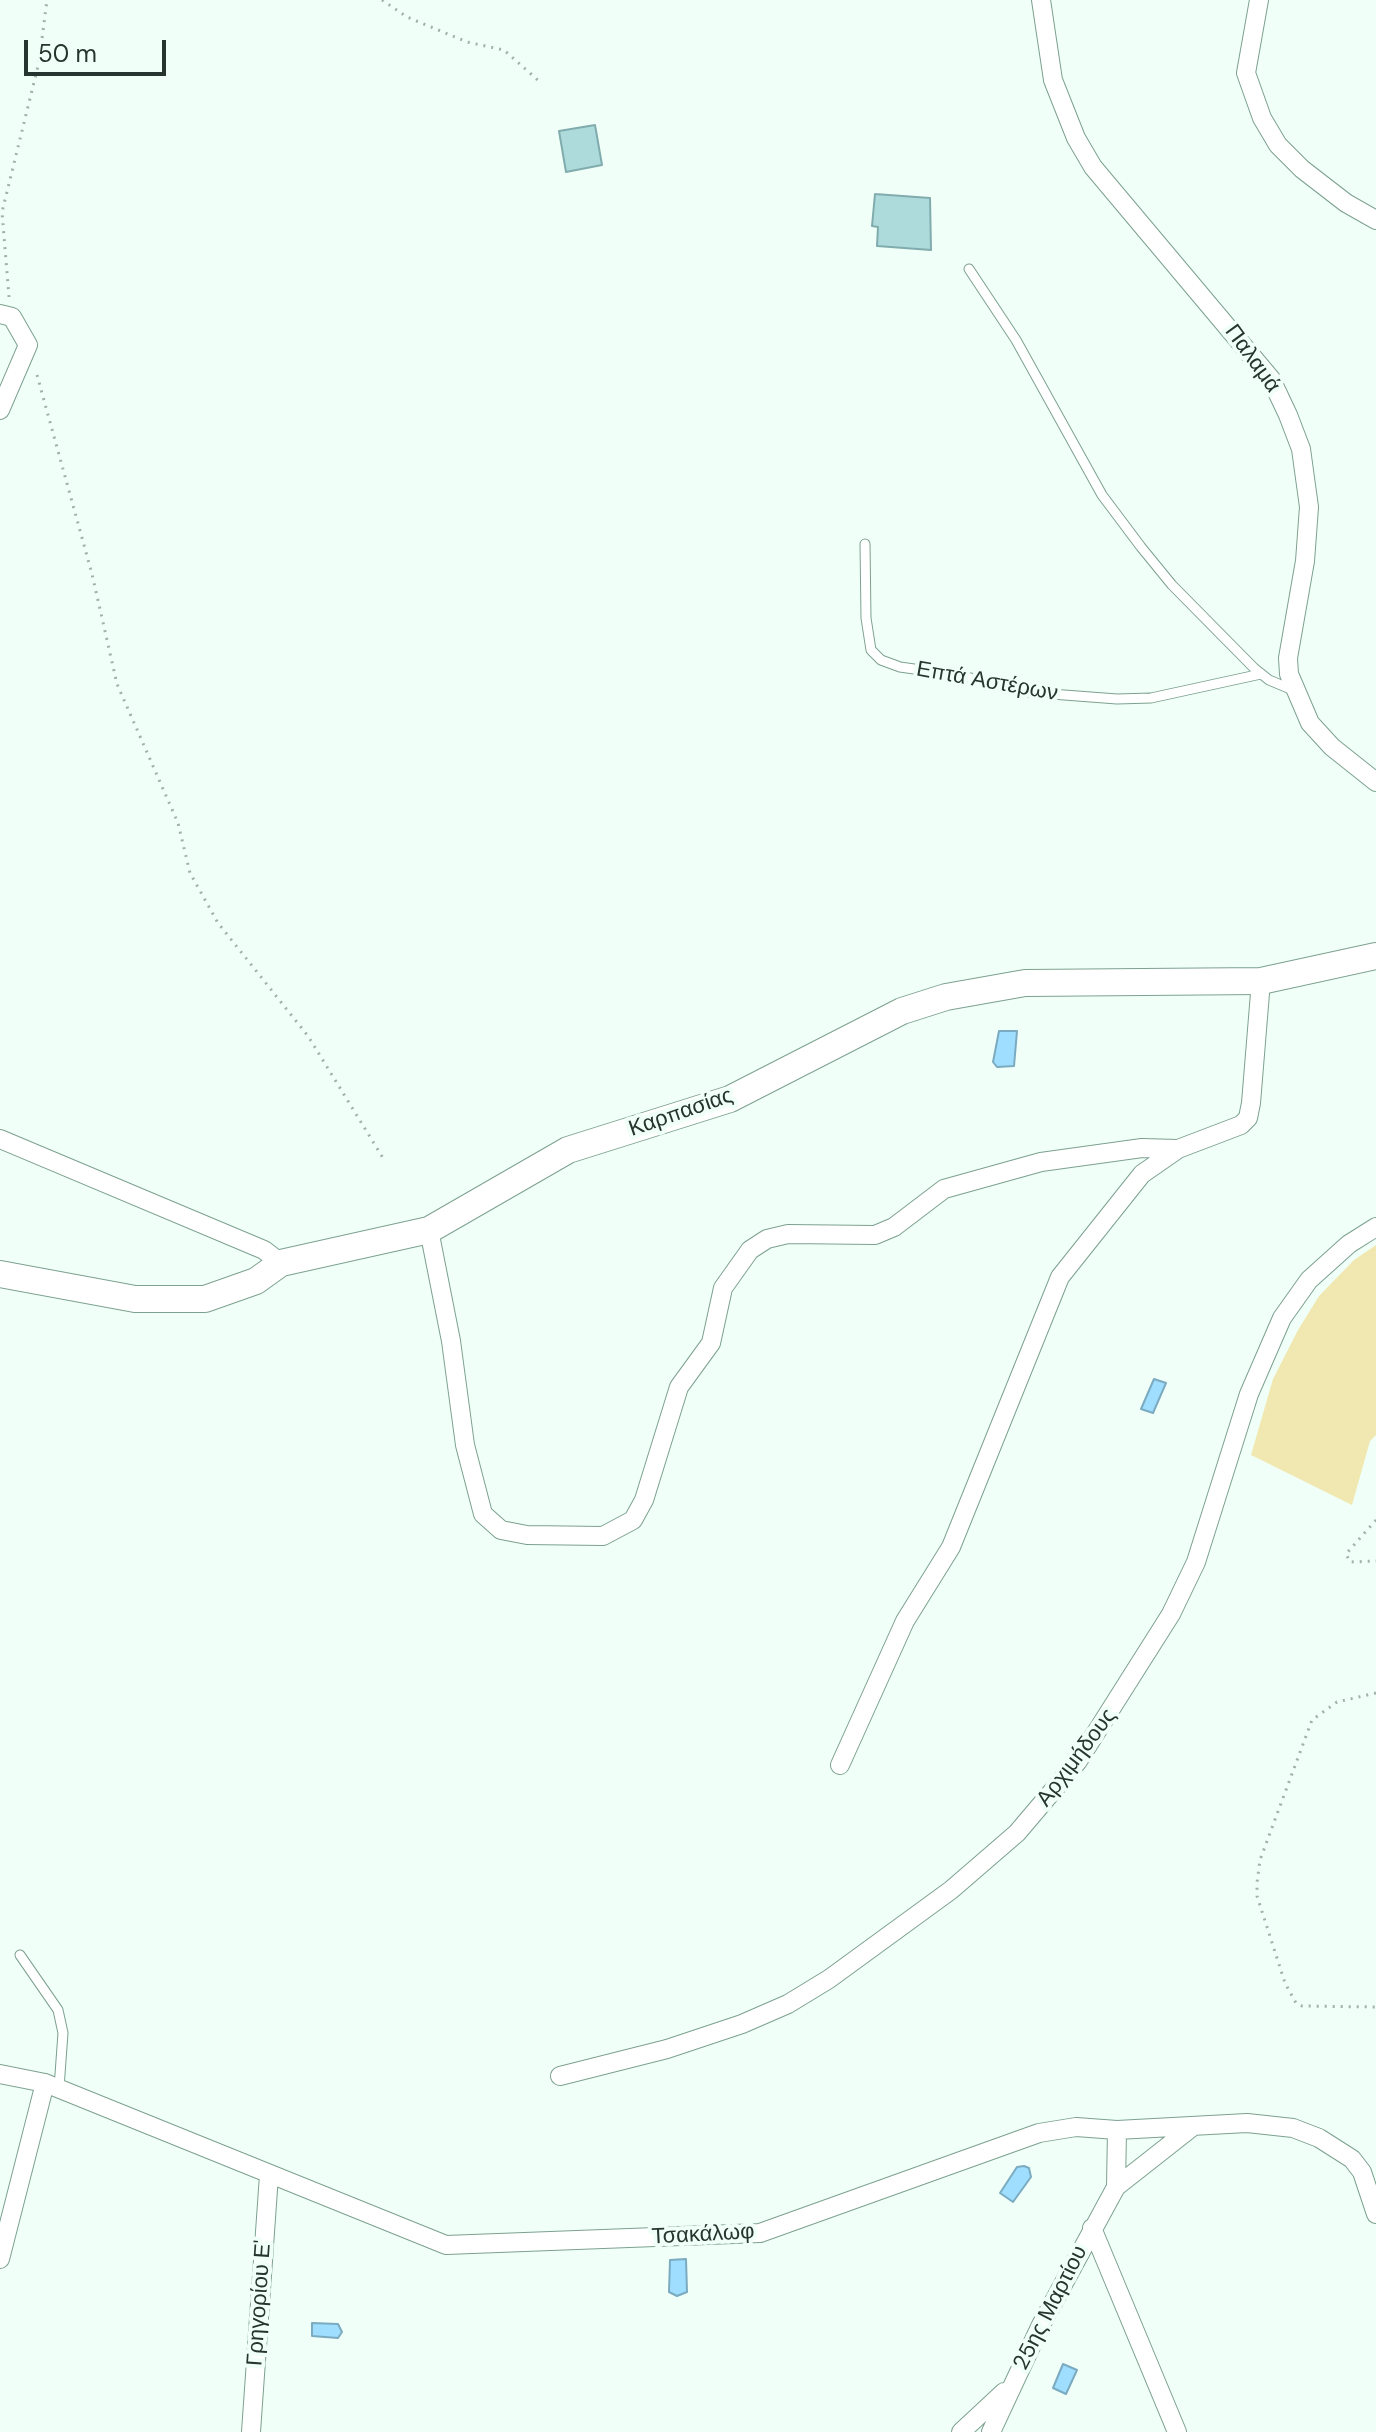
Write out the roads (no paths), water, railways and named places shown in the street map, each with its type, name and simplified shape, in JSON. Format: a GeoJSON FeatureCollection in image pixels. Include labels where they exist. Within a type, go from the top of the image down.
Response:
{"type":"FeatureCollection","features":[{"type":"Feature","properties":{"kind":"street","name":"Παλαμά"},"geometry":{"type":"LineString","coordinates":[[1041,0],[1053,80],[1076,138],[1104,182],[1271,379],[1297,437],[1308,483],[1309,507],[1305,561],[1288,658],[1293,690],[1310,723],[1332,747],[1376,782]]}},
{"type":"Feature","properties":{"kind":"street"},"geometry":{"type":"LineString","coordinates":[[1259,0],[1246,73],[1262,118],[1278,145],[1302,169],[1346,203],[1376,220]]}},
{"type":"Feature","properties":{"kind":"street"},"geometry":{"type":"LineString","coordinates":[[0,410],[28,345],[6,315]]}},
{"type":"Feature","properties":{"kind":"street","name":"Καρπασίας"},"geometry":{"type":"LineString","coordinates":[[0,1274],[135,1299],[181,1301],[230,1293],[256,1281],[281,1263],[429,1230],[568,1150],[730,1099],[902,1011],[946,997],[1025,983],[1261,981],[1376,956]]}},
{"type":"Feature","properties":{"kind":"street"},"geometry":{"type":"LineString","coordinates":[[840,1765],[905,1621],[951,1547],[1060,1277],[1142,1174],[1178,1149],[1241,1125],[1248,1118],[1261,981]]}},
{"type":"Feature","properties":{"kind":"street"},"geometry":{"type":"LineString","coordinates":[[0,1139],[264,1250],[281,1263]]}},
{"type":"Feature","properties":{"kind":"street"},"geometry":{"type":"LineString","coordinates":[[429,1230],[451,1341],[465,1445],[483,1514],[501,1530],[527,1535],[603,1536],[633,1520],[639,1510],[679,1387],[711,1343],[723,1288],[750,1250],[767,1239],[788,1234],[875,1235],[894,1227],[944,1189],[1041,1162],[1142,1148],[1178,1149]]}},
{"type":"Feature","properties":{"kind":"street","name":"Αρχιμήδους"},"geometry":{"type":"LineString","coordinates":[[560,2076],[667,2049],[788,2004],[829,1979],[951,1890],[1017,1833],[1078,1761],[1171,1614],[1196,1562],[1249,1394],[1264,1353],[1282,1318],[1309,1280],[1349,1244],[1376,1227]]}},
{"type":"Feature","properties":{"kind":"street","name":"Τσακάλωφ"},"geometry":{"type":"LineString","coordinates":[[0,2074],[52,2085],[446,2245],[743,2236],[807,2218],[1051,2130],[1191,2128],[1247,2123],[1293,2128],[1334,2146],[1369,2174],[1376,2214]]}},
{"type":"Feature","properties":{"kind":"street"},"geometry":{"type":"LineString","coordinates":[[0,2259],[52,2085]]}},
{"type":"Feature","properties":{"kind":"street","name":"25ης Μαρτίου"},"geometry":{"type":"LineString","coordinates":[[991,2432],[1011,2384],[1116,2187],[1191,2128]]}},
{"type":"Feature","properties":{"kind":"street","name":"25ης Μαρτίου"},"geometry":{"type":"LineString","coordinates":[[1116,2187],[1117,2130]]}},
{"type":"Feature","properties":{"kind":"street","name":"Γρηγορίου Ε'"},"geometry":{"type":"LineString","coordinates":[[251,2432],[269,2175]]}},
{"type":"Feature","properties":{"kind":"street"},"geometry":{"type":"LineString","coordinates":[[1092,2228],[1177,2432]]}},
{"type":"Feature","properties":{"kind":"street"},"geometry":{"type":"LineString","coordinates":[[961,2432],[1011,2384]]}},
{"type":"Feature","properties":{"kind":"lane"},"geometry":{"type":"LineString","coordinates":[[969,269],[1016,340],[1102,495],[1172,585],[1261,674],[1293,690]]}},
{"type":"Feature","properties":{"kind":"lane","name":"Επτά Αστέρων"},"geometry":{"type":"LineString","coordinates":[[865,544],[866,618],[871,650],[881,660],[900,667],[950,674],[1025,692],[1117,699],[1151,698],[1261,674]]}},
{"type":"Feature","properties":{"kind":"lane"},"geometry":{"type":"LineString","coordinates":[[20,1955],[58,2010],[63,2033],[52,2085]]}},
{"type":"Feature","properties":{"kind":"water"},"geometry":{"type":"Polygon","coordinates":[[[999,1031],[1017,1031],[1014,1066],[997,1067],[993,1062],[999,1031]]]}},
{"type":"Feature","properties":{"kind":"water"},"geometry":{"type":"Polygon","coordinates":[[[1154,1379],[1166,1383],[1153,1413],[1141,1409],[1154,1379]]]}},
{"type":"Feature","properties":{"kind":"water"},"geometry":{"type":"Polygon","coordinates":[[[1017,2167],[1029,2168],[1031,2177],[1013,2202],[1000,2193],[1017,2167]]]}},
{"type":"Feature","properties":{"kind":"water"},"geometry":{"type":"Polygon","coordinates":[[[686,2259],[687,2292],[677,2296],[669,2292],[670,2260],[686,2259]]]}},
{"type":"Feature","properties":{"kind":"water"},"geometry":{"type":"Polygon","coordinates":[[[312,2323],[338,2324],[342,2332],[338,2338],[312,2336],[312,2323]]]}},
{"type":"Feature","properties":{"kind":"water"},"geometry":{"type":"Polygon","coordinates":[[[1063,2364],[1077,2370],[1066,2394],[1053,2388],[1063,2364]]]}}]}
